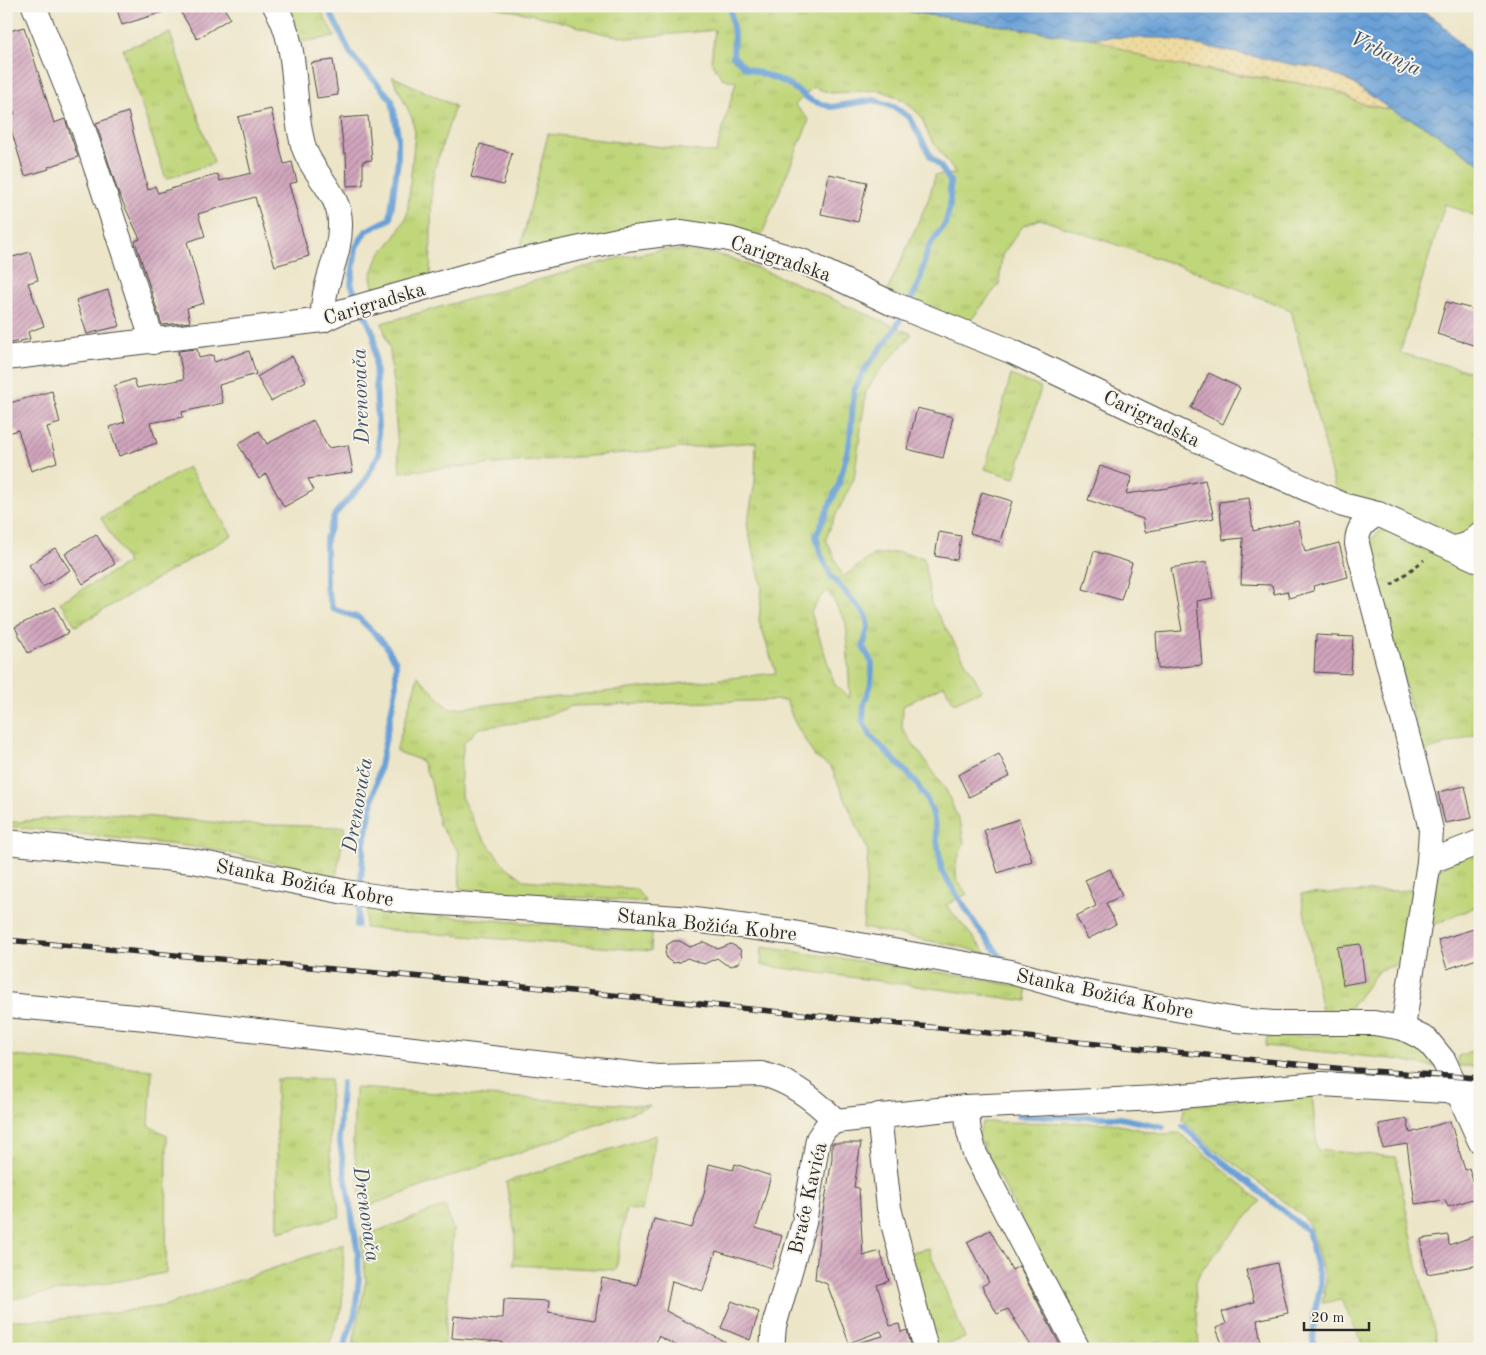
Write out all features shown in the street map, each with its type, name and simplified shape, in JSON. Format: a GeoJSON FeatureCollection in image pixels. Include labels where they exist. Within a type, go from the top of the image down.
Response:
{"type":"FeatureCollection","features":[{"type":"Feature","properties":{"kind":"street"},"geometry":{"type":"LineString","coordinates":[[34,6],[83,128],[153,342]]}},
{"type":"Feature","properties":{"kind":"street"},"geometry":{"type":"LineString","coordinates":[[275,6],[285,28],[292,54],[300,130],[305,150],[332,194],[340,222],[339,249],[324,293],[331,316]]}},
{"type":"Feature","properties":{"kind":"street","name":"Carigradska"},"geometry":{"type":"LineString","coordinates":[[6,358],[153,342],[331,316],[511,263],[618,240],[682,232],[730,238],[804,262],[891,303],[1013,352],[1193,438],[1343,505],[1378,514],[1469,548]]}},
{"type":"Feature","properties":{"kind":"street"},"geometry":{"type":"LineString","coordinates":[[1343,505],[1352,520],[1357,538],[1422,791],[1430,830],[1429,862],[1403,1028]]}},
{"type":"Feature","properties":{"kind":"street"},"geometry":{"type":"LineString","coordinates":[[1357,538],[1365,520],[1378,514]]}},
{"type":"Feature","properties":{"kind":"street","name":"Stanka Božića Kobre"},"geometry":{"type":"LineString","coordinates":[[6,842],[193,861],[345,892],[408,901],[670,917],[732,924],[870,945],[1011,972],[1078,991],[1236,1020],[1274,1023],[1374,1023],[1403,1028],[1427,1040],[1469,1093],[1480,1141]]}},
{"type":"Feature","properties":{"kind":"street"},"geometry":{"type":"LineString","coordinates":[[1429,862],[1480,842]]}},
{"type":"Feature","properties":{"kind":"street"},"geometry":{"type":"LineString","coordinates":[[6,1005],[146,1018],[657,1077],[761,1074],[792,1086],[822,1107],[836,1122]]}},
{"type":"Feature","properties":{"kind":"street","name":"Braće Kavića"},"geometry":{"type":"LineString","coordinates":[[772,1349],[774,1326],[804,1223],[818,1139],[826,1127],[836,1122],[879,1115],[966,1107],[1148,1099],[1321,1084],[1390,1086],[1469,1093]]}},
{"type":"Feature","properties":{"kind":"street"},"geometry":{"type":"LineString","coordinates":[[966,1107],[969,1132],[975,1154],[1078,1349]]}},
{"type":"Feature","properties":{"kind":"street"},"geometry":{"type":"LineString","coordinates":[[879,1115],[889,1208],[926,1349]]}},
{"type":"Feature","properties":{"kind":"path"},"geometry":{"type":"LineString","coordinates":[[1374,610],[1385,590],[1469,548]]}},
{"type":"Feature","properties":{"kind":"green space"},"geometry":{"type":"Polygon","coordinates":[[[286,6],[319,6],[335,37],[297,42],[286,6]]]}},
{"type":"Feature","properties":{"kind":"green space"},"geometry":{"type":"Polygon","coordinates":[[[490,6],[857,6],[897,10],[1098,40],[1157,60],[1187,67],[1313,85],[1335,90],[1359,103],[1391,110],[1428,128],[1480,164],[1480,218],[1445,204],[1400,353],[1480,374],[1480,515],[1477,525],[1454,540],[1336,493],[1291,310],[1189,269],[1040,219],[1023,226],[1002,255],[999,284],[968,324],[886,294],[929,198],[935,175],[956,174],[929,136],[921,116],[905,101],[880,90],[830,93],[813,87],[795,105],[809,120],[760,239],[726,235],[518,258],[548,134],[716,153],[736,82],[722,78],[711,61],[715,30],[632,38],[605,34],[544,17],[490,6]]]}},
{"type":"Feature","properties":{"kind":"green space"},"geometry":{"type":"Polygon","coordinates":[[[170,33],[214,163],[166,179],[123,49],[170,33]]]}},
{"type":"Feature","properties":{"kind":"green space"},"geometry":{"type":"Polygon","coordinates":[[[392,76],[455,106],[432,182],[430,285],[375,297],[371,276],[379,255],[395,237],[407,216],[415,133],[412,118],[392,76]]]}},
{"type":"Feature","properties":{"kind":"green space"},"geometry":{"type":"Polygon","coordinates":[[[662,250],[704,252],[728,257],[790,281],[912,334],[877,374],[866,392],[854,479],[826,539],[843,577],[873,555],[898,552],[924,558],[931,603],[982,690],[954,703],[944,685],[903,706],[902,728],[946,790],[961,826],[964,842],[956,863],[956,879],[967,894],[946,905],[987,954],[962,947],[863,928],[868,851],[831,767],[815,757],[795,723],[786,700],[572,706],[535,720],[479,728],[464,742],[461,766],[461,797],[479,832],[504,865],[524,880],[636,889],[646,902],[460,889],[459,852],[439,825],[431,782],[422,761],[396,751],[418,676],[449,709],[776,673],[759,621],[762,588],[747,525],[755,482],[756,442],[400,472],[390,351],[382,323],[618,258],[662,250]],[[828,591],[821,596],[811,612],[835,685],[850,698],[846,622],[828,591]]]}},
{"type":"Feature","properties":{"kind":"green space"},"geometry":{"type":"Polygon","coordinates":[[[1011,375],[1041,388],[1015,478],[985,469],[1011,375]]]}},
{"type":"Feature","properties":{"kind":"green space"},"geometry":{"type":"Polygon","coordinates":[[[188,467],[232,535],[76,626],[60,602],[128,563],[101,518],[188,467]]]}},
{"type":"Feature","properties":{"kind":"green space"},"geometry":{"type":"Polygon","coordinates":[[[1388,528],[1480,568],[1480,733],[1423,752],[1368,547],[1375,535],[1388,528]]]}},
{"type":"Feature","properties":{"kind":"green space"},"geometry":{"type":"Polygon","coordinates":[[[107,813],[236,824],[345,827],[336,877],[212,849],[6,826],[6,823],[107,813]]]}},
{"type":"Feature","properties":{"kind":"green space"},"geometry":{"type":"Polygon","coordinates":[[[1480,849],[1480,905],[1426,928],[1440,868],[1480,849]]]}},
{"type":"Feature","properties":{"kind":"green space"},"geometry":{"type":"Polygon","coordinates":[[[1414,890],[1403,956],[1396,965],[1379,970],[1352,1006],[1345,1010],[1322,1012],[1301,894],[1414,890]]]}},
{"type":"Feature","properties":{"kind":"green space"},"geometry":{"type":"Polygon","coordinates":[[[367,910],[652,933],[651,951],[365,928],[367,910]]]}},
{"type":"Feature","properties":{"kind":"green space"},"geometry":{"type":"Polygon","coordinates":[[[762,947],[971,977],[1026,988],[1027,1001],[761,965],[762,947]]]}},
{"type":"Feature","properties":{"kind":"green space"},"geometry":{"type":"Polygon","coordinates":[[[1362,1032],[1402,1039],[1441,1069],[1401,1060],[1265,1046],[1267,1038],[1362,1032]]]}},
{"type":"Feature","properties":{"kind":"green space"},"geometry":{"type":"Polygon","coordinates":[[[1480,1047],[1480,1066],[1459,1066],[1457,1057],[1480,1047]]]}},
{"type":"Feature","properties":{"kind":"green space"},"geometry":{"type":"Polygon","coordinates":[[[6,1055],[152,1070],[149,1126],[167,1135],[166,1273],[6,1300],[6,1055]]]}},
{"type":"Feature","properties":{"kind":"green space"},"geometry":{"type":"Polygon","coordinates":[[[276,1079],[330,1079],[330,1154],[340,1217],[278,1232],[276,1079]]]}},
{"type":"Feature","properties":{"kind":"green space"},"geometry":{"type":"Polygon","coordinates":[[[355,1088],[650,1106],[362,1208],[353,1142],[355,1088]]]}},
{"type":"Feature","properties":{"kind":"green space"},"geometry":{"type":"Polygon","coordinates":[[[1312,1092],[1317,1150],[1396,1157],[1417,1265],[1439,1349],[1365,1349],[1342,1300],[1322,1303],[1326,1282],[1312,1231],[1304,1217],[1213,1148],[1182,1119],[1185,1105],[1312,1092]]]}},
{"type":"Feature","properties":{"kind":"green space"},"geometry":{"type":"Polygon","coordinates":[[[983,1122],[1110,1123],[1160,1134],[1180,1133],[1260,1201],[1200,1272],[1195,1284],[1199,1349],[1166,1349],[1161,1341],[1140,1349],[1088,1349],[978,1136],[983,1122]]]}},
{"type":"Feature","properties":{"kind":"green space"},"geometry":{"type":"Polygon","coordinates":[[[656,1135],[642,1211],[626,1209],[616,1270],[513,1265],[515,1234],[506,1182],[656,1135]]]}},
{"type":"Feature","properties":{"kind":"green space"},"geometry":{"type":"Polygon","coordinates":[[[445,1206],[453,1229],[444,1349],[353,1344],[366,1280],[361,1237],[445,1206]]]}},
{"type":"Feature","properties":{"kind":"green space"},"geometry":{"type":"Polygon","coordinates":[[[344,1244],[342,1307],[328,1349],[6,1349],[6,1320],[52,1320],[164,1306],[344,1244]]]}},
{"type":"Feature","properties":{"kind":"green space"},"geometry":{"type":"Polygon","coordinates":[[[928,1248],[965,1338],[934,1349],[908,1253],[928,1248]]]}},
{"type":"Feature","properties":{"kind":"sand"},"geometry":{"type":"Polygon","coordinates":[[[1092,37],[1164,38],[1322,70],[1346,80],[1391,110],[1359,103],[1335,90],[1313,85],[1170,64],[1137,55],[1092,37]]]}},
{"type":"Feature","properties":{"kind":"water","name":"Vrbanja"},"geometry":{"type":"Polygon","coordinates":[[[857,6],[1413,6],[1440,22],[1480,66],[1480,164],[1428,128],[1391,110],[1348,80],[1313,66],[1295,65],[1164,38],[1074,37],[897,10],[857,6]]]}},
{"type":"Feature","properties":{"kind":"building"},"geometry":{"type":"Polygon","coordinates":[[[116,6],[168,6],[169,10],[122,25],[116,6]]]}},
{"type":"Feature","properties":{"kind":"building"},"geometry":{"type":"Polygon","coordinates":[[[177,6],[223,6],[230,18],[197,39],[177,6]]]}},
{"type":"Feature","properties":{"kind":"building"},"geometry":{"type":"Polygon","coordinates":[[[24,27],[54,123],[65,119],[78,157],[48,167],[49,169],[25,176],[7,116],[15,114],[6,89],[6,32],[24,27]]]}},
{"type":"Feature","properties":{"kind":"building"},"geometry":{"type":"Polygon","coordinates":[[[333,60],[338,95],[317,98],[311,63],[333,60]]]}},
{"type":"Feature","properties":{"kind":"building"},"geometry":{"type":"Polygon","coordinates":[[[271,109],[284,164],[292,162],[297,182],[289,184],[309,256],[275,266],[255,197],[198,214],[205,236],[187,242],[204,303],[187,308],[190,322],[162,325],[135,241],[140,239],[118,192],[96,123],[128,112],[148,190],[155,186],[158,193],[218,174],[220,181],[251,173],[238,117],[271,109]]]}},
{"type":"Feature","properties":{"kind":"building"},"geometry":{"type":"Polygon","coordinates":[[[368,116],[372,160],[363,161],[363,185],[347,186],[346,153],[344,153],[340,118],[368,116]]]}},
{"type":"Feature","properties":{"kind":"building"},"geometry":{"type":"Polygon","coordinates":[[[480,144],[512,153],[503,185],[471,177],[480,144]]]}},
{"type":"Feature","properties":{"kind":"building"},"geometry":{"type":"Polygon","coordinates":[[[829,174],[867,182],[858,222],[821,214],[829,174]]]}},
{"type":"Feature","properties":{"kind":"building"},"geometry":{"type":"Polygon","coordinates":[[[30,252],[38,280],[28,283],[44,326],[28,332],[30,339],[6,344],[6,259],[30,252]]]}},
{"type":"Feature","properties":{"kind":"building"},"geometry":{"type":"Polygon","coordinates":[[[108,290],[120,326],[87,334],[76,300],[108,290]]]}},
{"type":"Feature","properties":{"kind":"building"},"geometry":{"type":"Polygon","coordinates":[[[1446,302],[1480,311],[1480,347],[1437,334],[1446,302]]]}},
{"type":"Feature","properties":{"kind":"building"},"geometry":{"type":"Polygon","coordinates":[[[197,349],[199,358],[213,355],[214,362],[249,351],[256,374],[219,385],[223,403],[182,412],[183,417],[150,423],[157,443],[119,456],[109,427],[125,422],[114,386],[134,379],[137,388],[184,379],[178,351],[197,349]]]}},
{"type":"Feature","properties":{"kind":"building"},"geometry":{"type":"Polygon","coordinates":[[[292,356],[306,381],[271,401],[257,377],[292,356]]]}},
{"type":"Feature","properties":{"kind":"building"},"geometry":{"type":"Polygon","coordinates":[[[1209,373],[1240,388],[1223,424],[1191,408],[1209,373]]]}},
{"type":"Feature","properties":{"kind":"building"},"geometry":{"type":"Polygon","coordinates":[[[52,391],[60,423],[47,427],[57,462],[31,471],[18,430],[6,434],[6,404],[52,391]]]}},
{"type":"Feature","properties":{"kind":"building"},"geometry":{"type":"Polygon","coordinates":[[[917,408],[953,417],[943,458],[907,449],[917,408]]]}},
{"type":"Feature","properties":{"kind":"building"},"geometry":{"type":"Polygon","coordinates":[[[313,420],[328,448],[348,445],[353,472],[308,479],[314,490],[284,507],[266,474],[259,479],[238,444],[259,431],[267,444],[313,420]]]}},
{"type":"Feature","properties":{"kind":"building"},"geometry":{"type":"Polygon","coordinates":[[[1100,466],[1132,477],[1126,494],[1205,480],[1214,518],[1145,532],[1143,519],[1088,500],[1100,466]]]}},
{"type":"Feature","properties":{"kind":"building"},"geometry":{"type":"Polygon","coordinates":[[[982,492],[1012,501],[1000,542],[970,533],[982,492]]]}},
{"type":"Feature","properties":{"kind":"building"},"geometry":{"type":"Polygon","coordinates":[[[1249,498],[1253,531],[1298,521],[1305,552],[1339,543],[1348,577],[1313,586],[1314,591],[1289,598],[1287,591],[1274,594],[1272,585],[1241,584],[1243,538],[1223,540],[1219,502],[1249,498]]]}},
{"type":"Feature","properties":{"kind":"building"},"geometry":{"type":"Polygon","coordinates":[[[939,532],[961,536],[957,560],[935,556],[939,532]]]}},
{"type":"Feature","properties":{"kind":"building"},"geometry":{"type":"Polygon","coordinates":[[[96,534],[115,564],[83,584],[65,554],[96,534]]]}},
{"type":"Feature","properties":{"kind":"building"},"geometry":{"type":"Polygon","coordinates":[[[55,548],[70,570],[43,587],[29,565],[55,548]]]}},
{"type":"Feature","properties":{"kind":"building"},"geometry":{"type":"Polygon","coordinates":[[[1094,551],[1132,563],[1121,600],[1083,589],[1094,551]]]}},
{"type":"Feature","properties":{"kind":"building"},"geometry":{"type":"Polygon","coordinates":[[[1207,562],[1213,598],[1197,601],[1202,665],[1158,669],[1156,633],[1182,631],[1171,568],[1207,562]]]}},
{"type":"Feature","properties":{"kind":"building"},"geometry":{"type":"Polygon","coordinates":[[[55,607],[68,633],[28,653],[15,627],[55,607]]]}},
{"type":"Feature","properties":{"kind":"building"},"geometry":{"type":"Polygon","coordinates":[[[1316,635],[1353,637],[1351,674],[1314,672],[1316,635]]]}},
{"type":"Feature","properties":{"kind":"building"},"geometry":{"type":"Polygon","coordinates":[[[999,754],[1010,776],[969,797],[958,775],[999,754]]]}},
{"type":"Feature","properties":{"kind":"building"},"geometry":{"type":"Polygon","coordinates":[[[1465,786],[1472,818],[1445,823],[1438,792],[1465,786]]]}},
{"type":"Feature","properties":{"kind":"building"},"geometry":{"type":"Polygon","coordinates":[[[1019,819],[1032,861],[998,873],[984,830],[1019,819]]]}},
{"type":"Feature","properties":{"kind":"building"},"geometry":{"type":"Polygon","coordinates":[[[1110,869],[1122,896],[1106,903],[1116,924],[1088,939],[1076,916],[1096,906],[1085,880],[1110,869]]]}},
{"type":"Feature","properties":{"kind":"building"},"geometry":{"type":"Polygon","coordinates":[[[1480,927],[1480,958],[1447,969],[1438,940],[1480,927]]]}},
{"type":"Feature","properties":{"kind":"building"},"geometry":{"type":"Polygon","coordinates":[[[673,941],[680,941],[690,947],[704,942],[718,949],[731,944],[740,949],[742,957],[738,963],[732,966],[725,964],[717,958],[704,964],[687,958],[673,963],[667,959],[665,952],[667,945],[673,941]]]}},
{"type":"Feature","properties":{"kind":"building"},"geometry":{"type":"Polygon","coordinates":[[[1360,944],[1365,981],[1343,985],[1337,947],[1360,944]]]}},
{"type":"Feature","properties":{"kind":"building"},"geometry":{"type":"Polygon","coordinates":[[[1407,1119],[1410,1133],[1450,1121],[1465,1170],[1469,1168],[1478,1197],[1448,1207],[1445,1200],[1415,1204],[1407,1144],[1383,1148],[1379,1124],[1407,1119]]]}},
{"type":"Feature","properties":{"kind":"building"},"geometry":{"type":"Polygon","coordinates":[[[832,1143],[861,1143],[854,1187],[859,1188],[863,1256],[880,1251],[889,1281],[877,1285],[890,1326],[899,1324],[901,1332],[907,1330],[912,1349],[858,1349],[857,1343],[883,1336],[881,1331],[849,1343],[827,1284],[815,1279],[820,1229],[832,1159],[832,1143]]]}},
{"type":"Feature","properties":{"kind":"building"},"geometry":{"type":"Polygon","coordinates":[[[709,1164],[733,1170],[735,1164],[771,1176],[756,1228],[782,1236],[772,1268],[716,1251],[703,1291],[672,1281],[666,1311],[738,1349],[683,1349],[658,1336],[655,1349],[501,1349],[502,1342],[452,1338],[454,1316],[497,1320],[497,1318],[503,1318],[504,1299],[549,1301],[548,1313],[595,1320],[602,1278],[637,1285],[654,1219],[692,1228],[704,1194],[709,1164]]]}},
{"type":"Feature","properties":{"kind":"building"},"geometry":{"type":"Polygon","coordinates":[[[990,1230],[1012,1270],[1019,1266],[1062,1349],[1033,1349],[1008,1309],[997,1314],[982,1286],[989,1282],[967,1242],[990,1230]]]}},
{"type":"Feature","properties":{"kind":"building"},"geometry":{"type":"Polygon","coordinates":[[[1480,1234],[1480,1265],[1427,1274],[1421,1239],[1448,1235],[1449,1245],[1480,1234]]]}},
{"type":"Feature","properties":{"kind":"building"},"geometry":{"type":"Polygon","coordinates":[[[1277,1263],[1288,1313],[1257,1320],[1262,1349],[1224,1349],[1216,1328],[1226,1324],[1222,1312],[1254,1302],[1246,1270],[1277,1263]]]}},
{"type":"Feature","properties":{"kind":"building"},"geometry":{"type":"Polygon","coordinates":[[[732,1301],[759,1312],[750,1340],[721,1328],[732,1301]]]}},
{"type":"Feature","properties":{"kind":"waterway","name":"Drenovača"},"geometry":{"type":"LineString","coordinates":[[327,6],[352,56],[392,100],[398,136],[398,160],[390,219],[366,231],[356,247],[351,284],[374,335],[379,454],[364,482],[335,514],[326,539],[326,587],[333,609],[359,618],[385,644],[396,662],[396,689],[364,843],[357,926]]}},
{"type":"Feature","properties":{"kind":"waterway"},"geometry":{"type":"LineString","coordinates":[[730,6],[734,35],[733,56],[746,68],[785,82],[812,101],[831,107],[874,100],[896,108],[910,118],[931,157],[941,167],[950,181],[950,207],[945,224],[928,248],[919,284],[895,329],[865,369],[854,390],[850,440],[839,484],[816,536],[821,555],[831,576],[866,615],[868,628],[863,647],[872,663],[871,684],[864,704],[863,722],[871,736],[915,781],[927,800],[933,814],[942,872],[978,928],[1001,957]]}},
{"type":"Feature","properties":{"kind":"waterway","name":"Drenovača"},"geometry":{"type":"LineString","coordinates":[[342,1083],[339,1137],[358,1253],[359,1277],[355,1314],[343,1349]]}},
{"type":"Feature","properties":{"kind":"waterway"},"geometry":{"type":"LineString","coordinates":[[1018,1116],[1115,1117],[1163,1127]]}},
{"type":"Feature","properties":{"kind":"waterway"},"geometry":{"type":"LineString","coordinates":[[1183,1126],[1212,1153],[1308,1231],[1321,1285],[1314,1313],[1313,1349]]}},
{"type":"Feature","properties":{"kind":"railway"},"geometry":{"type":"LineString","coordinates":[[6,940],[523,986],[1355,1070],[1480,1078]]}}]}
